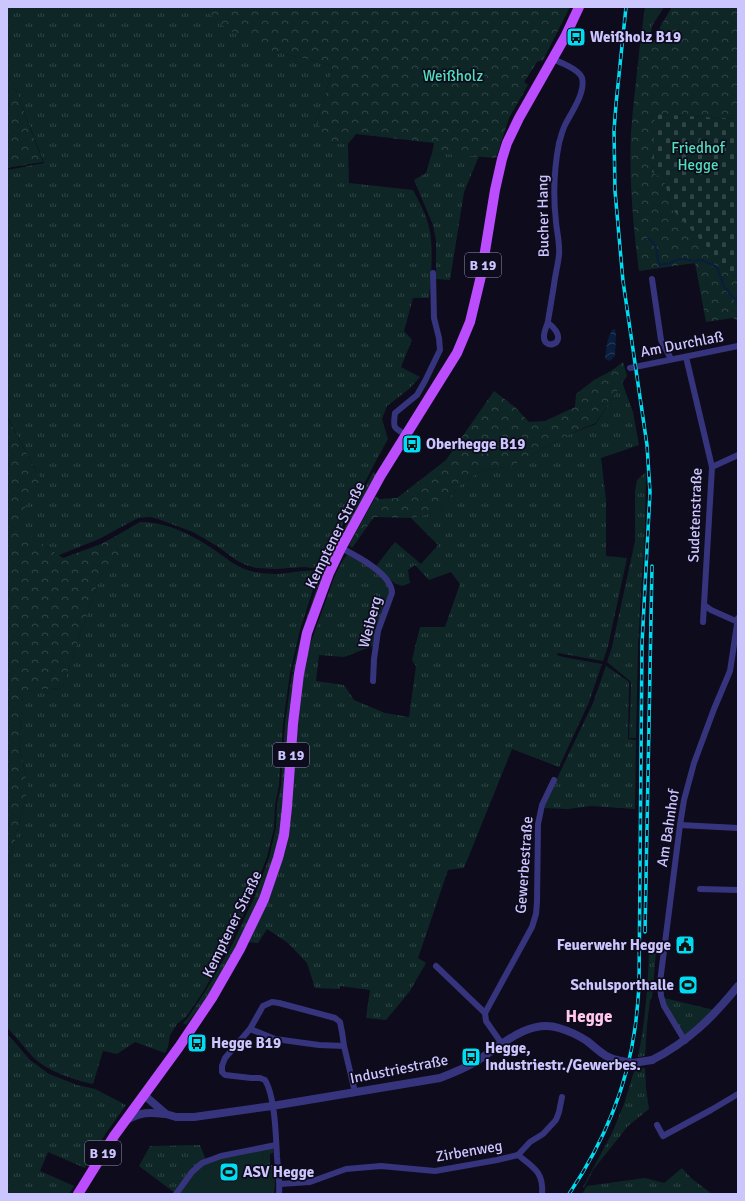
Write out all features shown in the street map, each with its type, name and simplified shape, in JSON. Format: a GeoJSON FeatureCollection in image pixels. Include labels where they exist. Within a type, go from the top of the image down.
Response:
{"type":"FeatureCollection","features":[{"type":"Feature","properties":{"kind":"main road","name":"B 19"},"geometry":{"type":"LineString","coordinates":[[552,59],[579,7]]}},
{"type":"Feature","properties":{"kind":"main road","name":"Kemptener Straße"},"geometry":{"type":"LineString","coordinates":[[144,1095],[212,998],[240,949],[264,899],[284,835],[293,724],[299,674],[307,633],[329,573],[341,548],[405,434],[457,353],[470,322],[481,276],[495,190],[502,159],[519,118],[552,59]]}},
{"type":"Feature","properties":{"kind":"main road","name":"B 19"},"geometry":{"type":"LineString","coordinates":[[78,1194],[114,1136],[144,1095]]}},
{"type":"Feature","properties":{"kind":"street","name":"Bucher Hang"},"geometry":{"type":"LineString","coordinates":[[548,323],[559,255],[554,195],[556,164],[564,126],[582,89],[582,78],[580,73],[552,59]]}},
{"type":"Feature","properties":{"kind":"street"},"geometry":{"type":"LineString","coordinates":[[405,434],[396,429],[394,424],[395,413],[417,395],[440,350],[439,338],[434,318],[434,273]]}},
{"type":"Feature","properties":{"kind":"street"},"geometry":{"type":"LineString","coordinates":[[652,279],[661,340],[671,359]]}},
{"type":"Feature","properties":{"kind":"street","name":"Am Durchlaß"},"geometry":{"type":"LineString","coordinates":[[630,368],[738,346]]}},
{"type":"Feature","properties":{"kind":"street","name":"Sudetenstraße"},"geometry":{"type":"LineString","coordinates":[[686,356],[712,467],[703,622]]}},
{"type":"Feature","properties":{"kind":"street"},"geometry":{"type":"LineString","coordinates":[[712,467],[738,455]]}},
{"type":"Feature","properties":{"kind":"street","name":"Weiberg"},"geometry":{"type":"LineString","coordinates":[[341,548],[357,556],[387,579],[392,588],[392,593],[378,631],[373,681]]}},
{"type":"Feature","properties":{"kind":"street"},"geometry":{"type":"LineString","coordinates":[[704,604],[710,610],[738,620]]}},
{"type":"Feature","properties":{"kind":"street","name":"Am Bahnhof"},"geometry":{"type":"LineString","coordinates":[[685,1041],[664,1006],[661,996],[660,982],[684,800],[694,763],[730,671],[738,620]]}},
{"type":"Feature","properties":{"kind":"street","name":"Gewerbestraße"},"geometry":{"type":"LineString","coordinates":[[485,1013],[532,927],[536,914],[538,824],[542,805],[554,780]]}},
{"type":"Feature","properties":{"kind":"street"},"geometry":{"type":"LineString","coordinates":[[680,825],[738,828]]}},
{"type":"Feature","properties":{"kind":"street"},"geometry":{"type":"LineString","coordinates":[[700,889],[738,890]]}},
{"type":"Feature","properties":{"kind":"street"},"geometry":{"type":"LineString","coordinates":[[436,966],[485,1013],[486,1021],[502,1044]]}},
{"type":"Feature","properties":{"kind":"street","name":"Industriestraße"},"geometry":{"type":"LineString","coordinates":[[126,1120],[150,1112],[166,1114],[176,1118],[194,1117],[272,1106],[440,1078],[475,1062],[521,1032],[531,1028],[550,1026],[557,1027],[588,1042],[608,1058],[633,1063],[652,1060],[685,1041],[712,1018],[738,986]]}},
{"type":"Feature","properties":{"kind":"street"},"geometry":{"type":"LineString","coordinates":[[279,1194],[280,1184],[276,1144],[272,1106],[268,1086],[265,1080],[260,1078],[225,1075],[222,1072],[222,1066],[225,1058],[250,1029],[263,1006],[272,1002],[279,1003],[335,1018],[340,1022],[355,1092]]}},
{"type":"Feature","properties":{"kind":"street"},"geometry":{"type":"LineString","coordinates":[[250,1029],[275,1039],[319,1045],[344,1046]]}},
{"type":"Feature","properties":{"kind":"street"},"geometry":{"type":"LineString","coordinates":[[657,1125],[663,1136],[738,1094]]}},
{"type":"Feature","properties":{"kind":"street"},"geometry":{"type":"LineString","coordinates":[[144,1095],[166,1114]]}},
{"type":"Feature","properties":{"kind":"street","name":"Zirbenweg"},"geometry":{"type":"LineString","coordinates":[[280,1184],[310,1182],[346,1169],[381,1166],[435,1171],[518,1155],[530,1142],[543,1134],[556,1120],[562,1097]]}},
{"type":"Feature","properties":{"kind":"street"},"geometry":{"type":"LineString","coordinates":[[176,1194],[192,1172],[202,1163],[221,1156],[276,1144]]}},
{"type":"Feature","properties":{"kind":"street"},"geometry":{"type":"LineString","coordinates":[[518,1155],[540,1174],[543,1186],[542,1194]]}},
{"type":"Feature","properties":{"kind":"green space"},"geometry":{"type":"Polygon","coordinates":[[[7,7],[203,7],[207,12],[272,51],[331,65],[332,73],[317,120],[330,142],[348,144],[349,183],[413,190],[428,222],[431,235],[431,272],[429,298],[413,298],[404,331],[412,340],[401,367],[420,377],[409,389],[387,406],[382,419],[388,439],[320,569],[304,567],[276,569],[256,568],[246,565],[193,532],[150,517],[138,518],[99,539],[59,555],[14,525],[41,480],[8,418],[7,412],[7,170],[44,163],[15,88],[7,91],[7,7]]]}},
{"type":"Feature","properties":{"kind":"green space","name":"Weißholz"},"geometry":{"type":"Polygon","coordinates":[[[203,7],[570,7],[543,60],[537,62],[524,82],[528,85],[509,118],[496,158],[432,153],[434,143],[356,134],[348,144],[330,142],[322,132],[317,120],[332,73],[331,65],[272,51],[227,29],[203,7]]]}},
{"type":"Feature","properties":{"kind":"green space"},"geometry":{"type":"Polygon","coordinates":[[[645,7],[664,7],[652,26],[650,41],[640,44],[645,7]]]}},
{"type":"Feature","properties":{"kind":"green space"},"geometry":{"type":"Polygon","coordinates":[[[672,7],[738,7],[738,119],[655,114],[664,180],[672,209],[732,273],[738,274],[738,321],[733,318],[706,322],[695,263],[639,271],[632,202],[631,133],[640,44],[656,40],[660,27],[672,7]]]}},
{"type":"Feature","properties":{"kind":"green space"},"geometry":{"type":"Polygon","coordinates":[[[15,88],[43,162],[7,168],[7,91],[15,88]]]}},
{"type":"Feature","properties":{"kind":"green space","name":"Friedhof Hegge"},"geometry":{"type":"Polygon","coordinates":[[[655,114],[738,119],[738,274],[732,274],[672,209],[664,180],[652,172],[655,114]]]}},
{"type":"Feature","properties":{"kind":"green space"},"geometry":{"type":"Polygon","coordinates":[[[432,153],[479,156],[464,192],[450,280],[436,279],[436,240],[433,225],[414,180],[426,173],[432,153]]]}},
{"type":"Feature","properties":{"kind":"green space"},"geometry":{"type":"Polygon","coordinates":[[[623,362],[627,376],[596,423],[567,435],[512,466],[481,471],[461,484],[437,512],[411,518],[374,517],[352,548],[349,545],[376,496],[380,499],[397,498],[446,460],[494,391],[516,408],[529,422],[545,421],[575,407],[576,394],[594,380],[611,371],[623,362]]]}},
{"type":"Feature","properties":{"kind":"green space"},"geometry":{"type":"Polygon","coordinates":[[[622,382],[633,412],[639,445],[601,458],[606,500],[606,556],[627,558],[608,646],[603,661],[558,653],[557,655],[602,664],[589,702],[559,767],[512,749],[464,868],[448,870],[418,958],[426,963],[410,991],[386,1020],[366,1018],[370,990],[340,986],[340,989],[315,988],[307,963],[288,943],[267,929],[258,943],[246,942],[271,888],[307,653],[335,575],[347,555],[374,570],[385,582],[389,594],[373,646],[344,657],[319,655],[316,681],[344,685],[354,700],[385,713],[409,717],[416,666],[412,660],[420,627],[445,627],[460,584],[451,572],[429,580],[415,565],[408,570],[410,583],[402,586],[394,583],[376,566],[395,542],[421,564],[438,545],[411,518],[437,512],[461,484],[481,471],[512,466],[567,435],[596,424],[622,382]]]}},
{"type":"Feature","properties":{"kind":"green space"},"geometry":{"type":"Polygon","coordinates":[[[7,412],[8,419],[41,480],[15,525],[63,558],[101,544],[114,537],[120,558],[100,576],[62,688],[23,691],[19,744],[28,788],[9,865],[7,865],[7,412]]]}},
{"type":"Feature","properties":{"kind":"green space"},"geometry":{"type":"Polygon","coordinates":[[[373,472],[376,474],[326,571],[323,570],[373,472]]]}},
{"type":"Feature","properties":{"kind":"green space"},"geometry":{"type":"Polygon","coordinates":[[[646,472],[645,529],[638,645],[636,738],[629,738],[631,683],[607,662],[612,647],[635,541],[635,491],[637,480],[646,472]]]}},
{"type":"Feature","properties":{"kind":"green space"},"geometry":{"type":"Polygon","coordinates":[[[140,522],[150,522],[180,530],[208,545],[235,564],[250,571],[277,574],[319,571],[300,630],[290,673],[283,724],[279,785],[275,805],[274,828],[267,857],[252,896],[230,944],[203,992],[186,1017],[177,1024],[170,1035],[168,1047],[165,1053],[135,1042],[117,1054],[103,1051],[93,1084],[69,1077],[45,1066],[32,1056],[7,1028],[7,865],[9,865],[28,788],[19,744],[23,691],[62,688],[100,576],[120,558],[114,537],[140,522]]]}},
{"type":"Feature","properties":{"kind":"green space"},"geometry":{"type":"Polygon","coordinates":[[[322,572],[326,573],[295,673],[292,672],[302,631],[322,572]]]}},
{"type":"Feature","properties":{"kind":"green space"},"geometry":{"type":"Polygon","coordinates":[[[606,666],[629,683],[628,739],[636,740],[635,809],[591,806],[568,809],[543,808],[593,703],[606,666]]]}},
{"type":"Feature","properties":{"kind":"green space"},"geometry":{"type":"Polygon","coordinates":[[[292,674],[296,675],[280,834],[274,855],[259,897],[231,958],[208,996],[186,1025],[183,1023],[205,992],[232,945],[254,898],[269,858],[276,828],[277,804],[281,786],[285,723],[292,674]]]}},
{"type":"Feature","properties":{"kind":"green space"},"geometry":{"type":"Polygon","coordinates":[[[649,951],[656,952],[652,998],[650,1000],[645,1056],[638,1057],[646,1004],[649,951]]]}},
{"type":"Feature","properties":{"kind":"green space"},"geometry":{"type":"Polygon","coordinates":[[[664,998],[714,1010],[685,1037],[664,998]]]}},
{"type":"Feature","properties":{"kind":"green space"},"geometry":{"type":"Polygon","coordinates":[[[7,1034],[30,1060],[49,1074],[77,1085],[95,1089],[126,1105],[106,1133],[85,1168],[48,1152],[40,1171],[74,1186],[69,1194],[7,1194],[7,1034]]]}},
{"type":"Feature","properties":{"kind":"green space"},"geometry":{"type":"Polygon","coordinates":[[[635,1068],[645,1068],[649,1109],[628,1126],[593,1170],[584,1188],[583,1187],[612,1133],[624,1104],[635,1068]]]}},
{"type":"Feature","properties":{"kind":"green space"},"geometry":{"type":"Polygon","coordinates":[[[200,1145],[206,1160],[175,1193],[139,1166],[150,1146],[200,1145]]]}},
{"type":"Feature","properties":{"kind":"green space"},"geometry":{"type":"Polygon","coordinates":[[[273,1147],[273,1153],[270,1154],[270,1165],[274,1165],[275,1184],[263,1168],[262,1164],[265,1148],[273,1147]]]}},
{"type":"Feature","properties":{"kind":"green space","name":"ASV Hegge"},"geometry":{"type":"Polygon","coordinates":[[[265,1148],[262,1164],[263,1168],[275,1184],[274,1194],[178,1194],[188,1179],[207,1162],[265,1148]]]}},
{"type":"Feature","properties":{"kind":"green space"},"geometry":{"type":"Polygon","coordinates":[[[682,1168],[691,1178],[712,1194],[582,1194],[587,1186],[645,1178],[664,1183],[682,1168]]]}},
{"type":"Feature","properties":{"kind":"water"},"geometry":{"type":"Polygon","coordinates":[[[613,329],[615,329],[616,335],[615,356],[610,361],[605,359],[606,347],[613,329]]]}},
{"type":"Feature","properties":{"kind":"waterway"},"geometry":{"type":"LineString","coordinates":[[648,238],[653,242],[657,249],[657,258],[660,265],[679,259],[685,259],[694,261],[702,260],[717,267],[724,287],[738,303]]}},
{"type":"Feature","properties":{"kind":"railway"},"geometry":{"type":"LineString","coordinates":[[569,1194],[592,1156],[619,1094],[631,1050],[636,1023],[639,986],[642,644],[650,492],[647,445],[623,281],[615,191],[614,131],[626,7]]}},
{"type":"Feature","properties":{"kind":"railway"},"geometry":{"type":"LineString","coordinates":[[645,932],[652,566]]}},
{"type":"Feature","properties":{"kind":"place","name":"Weißholz B19"},"geometry":{"type":"Point","coordinates":[576,37]}},
{"type":"Feature","properties":{"kind":"place","name":"Oberhegge B19"},"geometry":{"type":"Point","coordinates":[412,444]}},
{"type":"Feature","properties":{"kind":"place","name":"Feuerwehr Hegge"},"geometry":{"type":"Point","coordinates":[685,945]}},
{"type":"Feature","properties":{"kind":"place","name":"Schulsporthalle"},"geometry":{"type":"Point","coordinates":[688,985]}},
{"type":"Feature","properties":{"kind":"place","name":"Hegge B19"},"geometry":{"type":"Point","coordinates":[197,1043]}},
{"type":"Feature","properties":{"kind":"place","name":"Hegge, Industriestr./Gewerbes."},"geometry":{"type":"Point","coordinates":[471,1057]}},
{"type":"Feature","properties":{"kind":"place","name":"ASV Hegge"},"geometry":{"type":"Point","coordinates":[229,1172]}},
{"type":"Feature","properties":{"kind":"district","name":"Hegge"},"geometry":{"type":"Point","coordinates":[589,1016]}}]}
